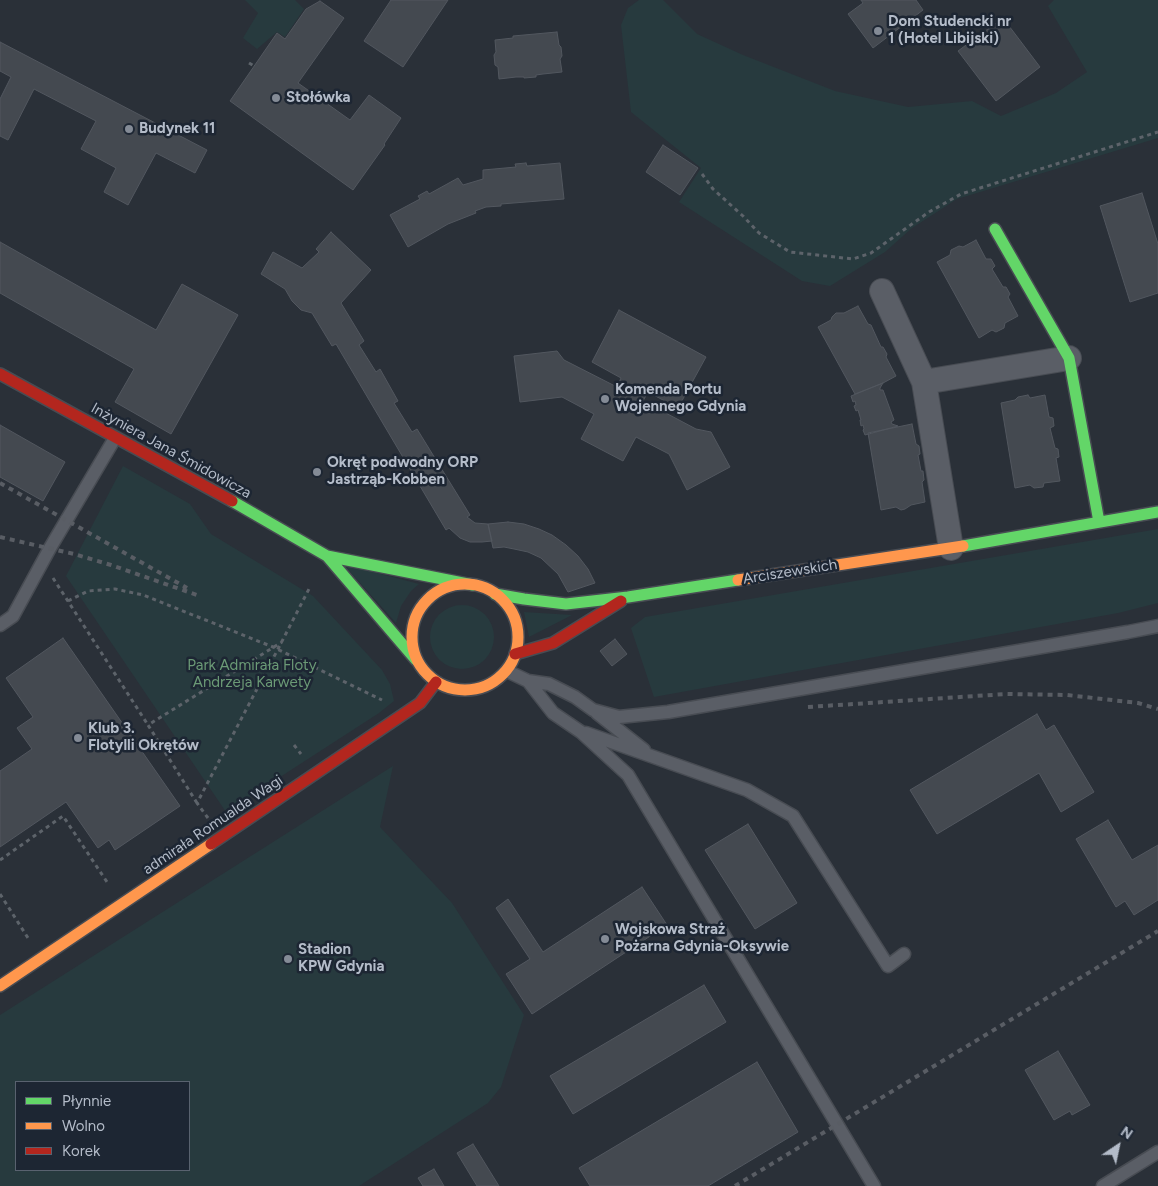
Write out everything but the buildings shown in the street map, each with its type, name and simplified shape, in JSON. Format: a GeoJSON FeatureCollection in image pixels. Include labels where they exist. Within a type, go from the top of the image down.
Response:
{"type":"FeatureCollection","features":[{"type":"Feature","properties":{"kind":"street"},"geometry":{"type":"LineString","coordinates":[[995,229],[1069,358],[1099,522]]}},
{"type":"Feature","properties":{"kind":"street"},"geometry":{"type":"LineString","coordinates":[[882,291],[924,382],[951,548]]}},
{"type":"Feature","properties":{"kind":"street"},"geometry":{"type":"LineString","coordinates":[[924,382],[1069,358]]}},
{"type":"Feature","properties":{"kind":"street","name":"Inżyniera Jana Śmidowicza"},"geometry":{"type":"LineString","coordinates":[[0,374],[266,520],[327,556],[417,662]]}},
{"type":"Feature","properties":{"kind":"street","name":"Arciszewskich"},"geometry":{"type":"LineString","coordinates":[[495,594],[566,604],[628,597],[951,548],[1158,512]]}},
{"type":"Feature","properties":{"kind":"street","name":"Inżyniera Jana Śmidowicza"},"geometry":{"type":"LineString","coordinates":[[327,556],[473,585]]}},
{"type":"Feature","properties":{"kind":"street"},"geometry":{"type":"LineString","coordinates":[[458,585],[473,585],[495,594],[504,602],[512,614],[516,626],[518,639],[515,654],[507,671],[489,684],[474,689],[457,690],[436,682],[417,662],[413,648],[412,633],[415,619],[422,606],[444,588],[458,585]]}},
{"type":"Feature","properties":{"kind":"street","name":"Arciszewskich"},"geometry":{"type":"LineString","coordinates":[[515,654],[553,643],[628,597]]}},
{"type":"Feature","properties":{"kind":"street","name":"admirała Romualda Wagi"},"geometry":{"type":"LineString","coordinates":[[0,986],[420,703],[436,682]]}},
{"type":"Feature","properties":{"kind":"lane"},"geometry":{"type":"LineString","coordinates":[[0,625],[13,616],[42,562],[115,438]]}},
{"type":"Feature","properties":{"kind":"lane"},"geometry":{"type":"LineString","coordinates":[[593,710],[618,717],[668,712],[1158,626]]}},
{"type":"Feature","properties":{"kind":"lane"},"geometry":{"type":"LineString","coordinates":[[507,671],[528,682],[548,684],[575,697],[652,757]]}},
{"type":"Feature","properties":{"kind":"lane"},"geometry":{"type":"LineString","coordinates":[[528,682],[553,713],[581,732],[628,775],[874,1186]]}},
{"type":"Feature","properties":{"kind":"lane"},"geometry":{"type":"LineString","coordinates":[[581,732],[747,790],[793,816],[888,966],[904,954]]}},
{"type":"Feature","properties":{"kind":"lane"},"geometry":{"type":"LineString","coordinates":[[1103,1186],[1158,1152]]}},
{"type":"Feature","properties":{"kind":"path"},"geometry":{"type":"LineString","coordinates":[[249,62],[254,66]]}},
{"type":"Feature","properties":{"kind":"path"},"geometry":{"type":"LineString","coordinates":[[702,174],[713,188],[759,233],[790,252],[853,259],[871,253],[929,212],[961,194],[1158,132]]}},
{"type":"Feature","properties":{"kind":"path"},"geometry":{"type":"LineString","coordinates":[[42,562],[197,803],[222,837]]}},
{"type":"Feature","properties":{"kind":"path"},"geometry":{"type":"LineString","coordinates":[[197,803],[310,587]]}},
{"type":"Feature","properties":{"kind":"path"},"geometry":{"type":"LineString","coordinates":[[68,601],[88,591],[114,589],[143,595],[273,647],[384,701],[402,715]]}},
{"type":"Feature","properties":{"kind":"path"},"geometry":{"type":"LineString","coordinates":[[148,725],[282,641]]}},
{"type":"Feature","properties":{"kind":"path"},"geometry":{"type":"LineString","coordinates":[[0,860],[63,816],[121,904]]}},
{"type":"Feature","properties":{"kind":"path"},"geometry":{"type":"LineString","coordinates":[[0,894],[41,958]]}},
{"type":"Feature","properties":{"kind":"green space"},"geometry":{"type":"Polygon","coordinates":[[[245,0],[295,0],[304,9],[285,37],[277,32],[257,49],[243,38],[258,13],[245,0]]]}},
{"type":"Feature","properties":{"kind":"green space"},"geometry":{"type":"Polygon","coordinates":[[[639,0],[663,0],[697,34],[743,55],[835,91],[908,107],[972,101],[1001,116],[1056,93],[1087,72],[1048,6],[1054,0],[1158,0],[1158,138],[957,199],[912,228],[885,252],[830,286],[802,281],[679,202],[701,168],[631,112],[621,25],[628,8],[639,0]]]}},
{"type":"Feature","properties":{"kind":"green space","name":"Park Admirała Floty Andrzeja Karwety"},"geometry":{"type":"Polygon","coordinates":[[[123,466],[190,504],[211,534],[313,596],[382,670],[390,684],[394,701],[379,713],[226,812],[66,576],[123,466]]]}},
{"type":"Feature","properties":{"kind":"green space"},"geometry":{"type":"Polygon","coordinates":[[[1158,529],[1158,603],[1118,613],[654,697],[631,628],[645,617],[1158,529]]]}},
{"type":"Feature","properties":{"kind":"green space"},"geometry":{"type":"Polygon","coordinates":[[[343,564],[419,584],[411,591],[401,606],[396,623],[343,564]]]}},
{"type":"Feature","properties":{"kind":"green space"},"geometry":{"type":"Polygon","coordinates":[[[462,605],[480,611],[488,619],[494,637],[488,655],[480,663],[462,669],[444,663],[436,655],[430,637],[436,619],[444,611],[462,605]]]}},
{"type":"Feature","properties":{"kind":"green space"},"geometry":{"type":"Polygon","coordinates":[[[524,612],[572,615],[529,637],[524,612]]]}},
{"type":"Feature","properties":{"kind":"green space","name":"Stadion KPW Gdynia"},"geometry":{"type":"Polygon","coordinates":[[[393,766],[380,827],[452,903],[524,1015],[501,1087],[488,1103],[359,1186],[0,1186],[0,1015],[393,766]]]}},
{"type":"Feature","properties":{"kind":"railway"},"geometry":{"type":"LineString","coordinates":[[0,483],[187,588]]}},
{"type":"Feature","properties":{"kind":"railway"},"geometry":{"type":"LineString","coordinates":[[0,537],[74,554],[197,595]]}},
{"type":"Feature","properties":{"kind":"railway"},"geometry":{"type":"LineString","coordinates":[[808,707],[1006,694],[1067,695],[1138,703],[1158,709]]}},
{"type":"Feature","properties":{"kind":"railway"},"geometry":{"type":"LineString","coordinates":[[735,1186],[1158,931]]}},
{"type":"Feature","properties":{"kind":"traffic: fast"},"geometry":{"type":"LineString","coordinates":[[995,229],[1069,358],[1099,522]]}},
{"type":"Feature","properties":{"kind":"traffic: fast"},"geometry":{"type":"LineString","coordinates":[[232,501],[327,556],[473,585]]}},
{"type":"Feature","properties":{"kind":"traffic: fast"},"geometry":{"type":"LineString","coordinates":[[963,546],[1158,512]]}},
{"type":"Feature","properties":{"kind":"traffic: fast"},"geometry":{"type":"LineString","coordinates":[[327,556],[416,660]]}},
{"type":"Feature","properties":{"kind":"traffic: fast"},"geometry":{"type":"LineString","coordinates":[[495,594],[566,604],[628,597],[738,580]]}},
{"type":"Feature","properties":{"kind":"traffic: slow"},"geometry":{"type":"LineString","coordinates":[[738,580],[963,546]]}},
{"type":"Feature","properties":{"kind":"traffic: slow"},"geometry":{"type":"LineString","coordinates":[[465,584],[485,588],[502,600],[514,617],[518,637],[514,657],[502,674],[485,686],[465,690],[445,686],[428,674],[416,657],[412,637],[416,617],[428,600],[445,588],[465,584]]}},
{"type":"Feature","properties":{"kind":"traffic: slow"},"geometry":{"type":"LineString","coordinates":[[0,986],[211,844]]}},
{"type":"Feature","properties":{"kind":"traffic: jam"},"geometry":{"type":"LineString","coordinates":[[0,374],[232,501]]}},
{"type":"Feature","properties":{"kind":"traffic: jam"},"geometry":{"type":"LineString","coordinates":[[515,654],[553,643],[621,601]]}},
{"type":"Feature","properties":{"kind":"traffic: jam"},"geometry":{"type":"LineString","coordinates":[[211,844],[420,703],[436,682]]}},
{"type":"Feature","properties":{"kind":"place","name":"Dom Studencki nr 1 (Hotel Libijski)"},"geometry":{"type":"Point","coordinates":[878,31]}},
{"type":"Feature","properties":{"kind":"place","name":"Stołówka"},"geometry":{"type":"Point","coordinates":[276,98]}},
{"type":"Feature","properties":{"kind":"place","name":"Budynek 11"},"geometry":{"type":"Point","coordinates":[129,129]}},
{"type":"Feature","properties":{"kind":"place","name":"Komenda Portu Wojennego Gdynia"},"geometry":{"type":"Point","coordinates":[605,399]}},
{"type":"Feature","properties":{"kind":"place","name":"Okręt podwodny ORP Jastrząb-Kobben"},"geometry":{"type":"Point","coordinates":[317,472]}},
{"type":"Feature","properties":{"kind":"place","name":"Klub 3. Flotylli Okrętów"},"geometry":{"type":"Point","coordinates":[78,738]}},
{"type":"Feature","properties":{"kind":"place","name":"Wojskowa Straż Pożarna Gdynia-Oksywie"},"geometry":{"type":"Point","coordinates":[605,939]}},
{"type":"Feature","properties":{"kind":"place","name":"Stadion KPW Gdynia"},"geometry":{"type":"Point","coordinates":[288,959]}}]}
